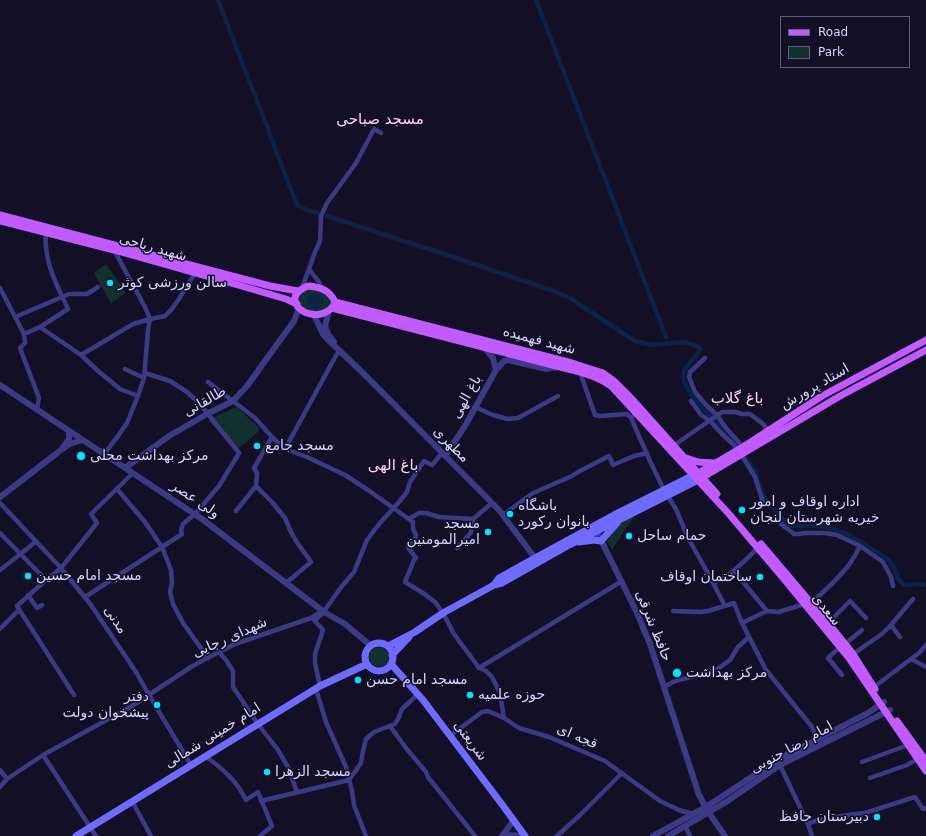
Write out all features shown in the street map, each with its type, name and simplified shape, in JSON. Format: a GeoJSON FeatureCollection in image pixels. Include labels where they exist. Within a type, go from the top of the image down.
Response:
{"type":"FeatureCollection","features":[{"type":"Feature","properties":{"kind":"main road","name":"شهید ریاحی"},"geometry":{"type":"LineString","coordinates":[[0,215],[270,286],[300,290]]}},
{"type":"Feature","properties":{"kind":"main road","name":"شهید ریاحی"},"geometry":{"type":"LineString","coordinates":[[0,221],[114,250],[195,273],[286,299],[298,306]]}},
{"type":"Feature","properties":{"kind":"main road"},"geometry":{"type":"LineString","coordinates":[[308,286],[321,288],[333,297],[332,307],[322,314],[314,315],[306,313],[298,306],[294,298],[300,290],[308,286]]}},
{"type":"Feature","properties":{"kind":"main road","name":"شهید فهمیده"},"geometry":{"type":"LineString","coordinates":[[332,307],[589,374],[606,383],[620,396],[633,415],[698,476]]}},
{"type":"Feature","properties":{"kind":"main road","name":"شهید فهمیده"},"geometry":{"type":"LineString","coordinates":[[332,307],[572,363],[603,373],[614,381],[632,399],[684,457],[698,476]]}},
{"type":"Feature","properties":{"kind":"main road","name":"استاد پرورش"},"geometry":{"type":"LineString","coordinates":[[698,476],[822,396],[926,340]]}},
{"type":"Feature","properties":{"kind":"main road","name":"استاد پرورش"},"geometry":{"type":"LineString","coordinates":[[698,476],[715,463],[926,350]]}},
{"type":"Feature","properties":{"kind":"main road"},"geometry":{"type":"LineString","coordinates":[[822,396],[827,404]]}},
{"type":"Feature","properties":{"kind":"main road"},"geometry":{"type":"LineString","coordinates":[[684,457],[698,462],[715,463]]}},
{"type":"Feature","properties":{"kind":"main road"},"geometry":{"type":"LineString","coordinates":[[388,646],[415,632],[443,613],[494,585],[502,583],[536,560],[698,476]]}},
{"type":"Feature","properties":{"kind":"main road","name":"سعدی"},"geometry":{"type":"LineString","coordinates":[[698,476],[760,546],[842,646],[853,654],[908,745],[926,771]]}},
{"type":"Feature","properties":{"kind":"main road"},"geometry":{"type":"LineString","coordinates":[[536,560],[569,545],[595,529],[621,518],[666,492]]}},
{"type":"Feature","properties":{"kind":"main road"},"geometry":{"type":"LineString","coordinates":[[569,545],[584,541],[601,541],[621,518]]}},
{"type":"Feature","properties":{"kind":"main road","name":"سعدی"},"geometry":{"type":"LineString","coordinates":[[808,603],[828,623],[848,658],[883,703]]}},
{"type":"Feature","properties":{"kind":"main road"},"geometry":{"type":"LineString","coordinates":[[392,655],[415,632]]}},
{"type":"Feature","properties":{"kind":"main road"},"geometry":{"type":"LineString","coordinates":[[379,642],[388,646],[392,651],[392,659],[388,668],[379,671],[370,668],[366,664],[364,656],[370,645],[379,642]]}},
{"type":"Feature","properties":{"kind":"main road","name":"امام خمینی شمالی"},"geometry":{"type":"LineString","coordinates":[[76,836],[318,687],[366,664]]}},
{"type":"Feature","properties":{"kind":"main road","name":"شریعتی"},"geometry":{"type":"LineString","coordinates":[[391,664],[418,694],[525,836]]}},
{"type":"Feature","properties":{"kind":"main road","name":"سعدی"},"geometry":{"type":"LineString","coordinates":[[888,711],[926,761]]}},
{"type":"Feature","properties":{"kind":"street"},"geometry":{"type":"LineString","coordinates":[[300,290],[320,241],[321,216],[329,200],[356,164],[374,129],[381,133]]}},
{"type":"Feature","properties":{"kind":"street"},"geometry":{"type":"LineString","coordinates":[[24,334],[68,309],[48,262],[46,233]]}},
{"type":"Feature","properties":{"kind":"street"},"geometry":{"type":"LineString","coordinates":[[104,454],[127,423],[138,396],[145,375],[150,319],[114,250]]}},
{"type":"Feature","properties":{"kind":"street"},"geometry":{"type":"LineString","coordinates":[[309,269],[319,282],[321,288]]}},
{"type":"Feature","properties":{"kind":"street"},"geometry":{"type":"LineString","coordinates":[[81,355],[133,324],[165,316],[179,299],[195,273]]}},
{"type":"Feature","properties":{"kind":"street"},"geometry":{"type":"LineString","coordinates":[[0,288],[24,334],[26,343],[20,348],[39,398],[37,410]]}},
{"type":"Feature","properties":{"kind":"street"},"geometry":{"type":"LineString","coordinates":[[15,317],[69,294],[87,294],[98,288]]}},
{"type":"Feature","properties":{"kind":"street"},"geometry":{"type":"LineString","coordinates":[[294,320],[298,306]]}},
{"type":"Feature","properties":{"kind":"street"},"geometry":{"type":"LineString","coordinates":[[332,307],[325,326],[328,334],[339,350]]}},
{"type":"Feature","properties":{"kind":"street"},"geometry":{"type":"LineString","coordinates":[[294,320],[306,313]]}},
{"type":"Feature","properties":{"kind":"street"},"geometry":{"type":"LineString","coordinates":[[314,315],[323,334],[339,350]]}},
{"type":"Feature","properties":{"kind":"street","name":"طالقانی"},"geometry":{"type":"LineString","coordinates":[[125,468],[169,436],[207,414],[234,401],[247,386],[294,320]]}},
{"type":"Feature","properties":{"kind":"street"},"geometry":{"type":"LineString","coordinates":[[40,326],[81,355],[120,389],[138,396]]}},
{"type":"Feature","properties":{"kind":"street"},"geometry":{"type":"LineString","coordinates":[[484,347],[493,358],[496,370]]}},
{"type":"Feature","properties":{"kind":"street"},"geometry":{"type":"LineString","coordinates":[[285,449],[339,350]]}},
{"type":"Feature","properties":{"kind":"street","name":"مطهری"},"geometry":{"type":"LineString","coordinates":[[339,350],[492,502],[503,514],[536,560]]}},
{"type":"Feature","properties":{"kind":"street"},"geometry":{"type":"LineString","coordinates":[[705,358],[690,372],[689,377],[696,392],[706,405],[717,415],[740,450],[755,477],[762,502]]}},
{"type":"Feature","properties":{"kind":"street"},"geometry":{"type":"LineString","coordinates":[[496,370],[504,361],[508,360],[546,369],[560,367]]}},
{"type":"Feature","properties":{"kind":"street"},"geometry":{"type":"LineString","coordinates":[[85,597],[182,534],[181,530],[183,524],[195,514],[218,486],[240,453],[200,404],[187,392],[170,381],[125,369]]}},
{"type":"Feature","properties":{"kind":"street","name":"باغ الهی"},"geometry":{"type":"LineString","coordinates":[[443,454],[457,438],[496,370]]}},
{"type":"Feature","properties":{"kind":"street"},"geometry":{"type":"LineString","coordinates":[[580,372],[595,415],[633,415],[647,453],[676,509],[688,538],[725,606]]}},
{"type":"Feature","properties":{"kind":"street"},"geometry":{"type":"LineString","coordinates":[[208,382],[255,418],[264,430],[285,449],[307,457],[345,476],[368,490],[413,522],[416,535],[415,539],[408,545],[409,549],[416,558],[404,582],[435,602],[443,613],[454,634],[479,668],[492,676],[500,693],[504,718]]}},
{"type":"Feature","properties":{"kind":"street","name":"ولی عصر"},"geometry":{"type":"LineString","coordinates":[[0,385],[195,514],[324,612],[345,624],[370,645]]}},
{"type":"Feature","properties":{"kind":"street"},"geometry":{"type":"LineString","coordinates":[[475,408],[508,419],[518,418],[558,396]]}},
{"type":"Feature","properties":{"kind":"street"},"geometry":{"type":"LineString","coordinates":[[690,401],[704,417],[740,450]]}},
{"type":"Feature","properties":{"kind":"street"},"geometry":{"type":"LineString","coordinates":[[673,446],[722,412],[728,411],[750,414],[762,423],[768,430]]}},
{"type":"Feature","properties":{"kind":"street"},"geometry":{"type":"LineString","coordinates":[[61,450],[69,439],[69,431]]}},
{"type":"Feature","properties":{"kind":"street"},"geometry":{"type":"LineString","coordinates":[[236,511],[256,486],[257,474],[254,468],[272,437]]}},
{"type":"Feature","properties":{"kind":"street"},"geometry":{"type":"LineString","coordinates":[[0,497],[61,450],[70,444],[82,440]]}},
{"type":"Feature","properties":{"kind":"street"},"geometry":{"type":"LineString","coordinates":[[503,514],[532,493],[572,476],[609,456],[613,465],[634,456],[647,453]]}},
{"type":"Feature","properties":{"kind":"street"},"geometry":{"type":"LineString","coordinates":[[316,621],[316,619],[324,612],[354,572],[367,540],[406,492],[410,482],[424,461],[432,466],[443,454]]}},
{"type":"Feature","properties":{"kind":"street"},"geometry":{"type":"LineString","coordinates":[[0,629],[28,595],[61,568],[97,523],[91,514],[133,473]]}},
{"type":"Feature","properties":{"kind":"street"},"geometry":{"type":"LineString","coordinates":[[256,486],[285,518],[294,536],[311,562],[286,583]]}},
{"type":"Feature","properties":{"kind":"street"},"geometry":{"type":"LineString","coordinates":[[117,489],[145,522],[162,547],[171,570],[172,583],[170,592],[173,604],[183,623],[208,658]]}},
{"type":"Feature","properties":{"kind":"street"},"geometry":{"type":"LineString","coordinates":[[457,548],[468,536],[473,519],[492,502]]}},
{"type":"Feature","properties":{"kind":"street","name":"مدنی"},"geometry":{"type":"LineString","coordinates":[[0,503],[61,568],[92,605],[136,672],[191,765]]}},
{"type":"Feature","properties":{"kind":"street"},"geometry":{"type":"LineString","coordinates":[[409,519],[419,513],[444,517],[473,519]]}},
{"type":"Feature","properties":{"kind":"street"},"geometry":{"type":"LineString","coordinates":[[781,524],[794,534],[825,533],[837,535],[860,546],[883,562],[894,586]]}},
{"type":"Feature","properties":{"kind":"street","name":"حافظ شرقی"},"geometry":{"type":"LineString","coordinates":[[595,529],[622,581],[650,644],[700,797],[707,810],[726,836]]}},
{"type":"Feature","properties":{"kind":"street"},"geometry":{"type":"LineString","coordinates":[[0,533],[46,580]]}},
{"type":"Feature","properties":{"kind":"street"},"geometry":{"type":"LineString","coordinates":[[0,570],[36,541]]}},
{"type":"Feature","properties":{"kind":"street"},"geometry":{"type":"LineString","coordinates":[[713,583],[734,571],[760,546]]}},
{"type":"Feature","properties":{"kind":"street"},"geometry":{"type":"LineString","coordinates":[[742,623],[767,611],[778,612],[808,603],[819,596],[850,564],[860,546]]}},
{"type":"Feature","properties":{"kind":"street"},"geometry":{"type":"LineString","coordinates":[[734,571],[767,611]]}},
{"type":"Feature","properties":{"kind":"street"},"geometry":{"type":"LineString","coordinates":[[479,668],[622,581]]}},
{"type":"Feature","properties":{"kind":"street"},"geometry":{"type":"LineString","coordinates":[[28,595],[37,608],[42,605]]}},
{"type":"Feature","properties":{"kind":"street"},"geometry":{"type":"LineString","coordinates":[[853,654],[882,634],[913,599]]}},
{"type":"Feature","properties":{"kind":"street"},"geometry":{"type":"LineString","coordinates":[[828,623],[850,601],[866,618]]}},
{"type":"Feature","properties":{"kind":"street"},"geometry":{"type":"LineString","coordinates":[[673,611],[701,612],[734,603],[742,623],[766,670],[812,727],[817,739]]}},
{"type":"Feature","properties":{"kind":"street"},"geometry":{"type":"LineString","coordinates":[[18,608],[74,695]]}},
{"type":"Feature","properties":{"kind":"street","name":"شهدای رجایی"},"geometry":{"type":"LineString","coordinates":[[0,787],[7,779],[43,755],[132,706],[191,667],[236,644],[311,618],[320,612],[324,612]]}},
{"type":"Feature","properties":{"kind":"street"},"geometry":{"type":"LineString","coordinates":[[311,618],[316,621],[323,630],[315,654],[315,663],[318,687],[326,722],[346,767],[354,805],[366,836]]}},
{"type":"Feature","properties":{"kind":"street"},"geometry":{"type":"LineString","coordinates":[[891,625],[900,636]]}},
{"type":"Feature","properties":{"kind":"street"},"geometry":{"type":"LineString","coordinates":[[842,675],[828,658],[862,630]]}},
{"type":"Feature","properties":{"kind":"street"},"geometry":{"type":"LineString","coordinates":[[664,687],[675,681],[710,672],[719,668],[730,660],[738,647],[749,637]]}},
{"type":"Feature","properties":{"kind":"street"},"geometry":{"type":"LineString","coordinates":[[874,687],[919,653],[926,645]]}},
{"type":"Feature","properties":{"kind":"street"},"geometry":{"type":"LineString","coordinates":[[219,652],[233,671],[233,687],[278,750],[288,767],[297,792]]}},
{"type":"Feature","properties":{"kind":"street"},"geometry":{"type":"LineString","coordinates":[[911,659],[926,667]]}},
{"type":"Feature","properties":{"kind":"street"},"geometry":{"type":"LineString","coordinates":[[261,800],[349,780],[361,763],[366,739],[374,732],[395,724],[400,717],[402,709],[418,694]]}},
{"type":"Feature","properties":{"kind":"street","name":"امام رضا جنوبی"},"geometry":{"type":"LineString","coordinates":[[707,810],[777,760],[883,703]]}},
{"type":"Feature","properties":{"kind":"street"},"geometry":{"type":"LineString","coordinates":[[873,709],[879,712],[879,715],[876,718]]}},
{"type":"Feature","properties":{"kind":"street","name":"قجه ای"},"geometry":{"type":"LineString","coordinates":[[450,736],[482,712],[488,711],[504,718],[518,728],[549,737],[605,761],[660,801],[679,810],[698,815]]}},
{"type":"Feature","properties":{"kind":"street","name":"امام رضا جنوبی"},"geometry":{"type":"LineString","coordinates":[[707,810],[726,802],[780,765],[888,711]]}},
{"type":"Feature","properties":{"kind":"street"},"geometry":{"type":"LineString","coordinates":[[390,726],[426,772],[428,777],[476,836]]}},
{"type":"Feature","properties":{"kind":"street"},"geometry":{"type":"LineString","coordinates":[[862,762],[908,745]]}},
{"type":"Feature","properties":{"kind":"street"},"geometry":{"type":"LineString","coordinates":[[43,755],[96,836]]}},
{"type":"Feature","properties":{"kind":"street"},"geometry":{"type":"LineString","coordinates":[[205,756],[233,779],[242,790],[246,800],[258,792],[272,826],[260,836]]}},
{"type":"Feature","properties":{"kind":"street"},"geometry":{"type":"LineString","coordinates":[[870,778],[907,765],[918,759]]}},
{"type":"Feature","properties":{"kind":"street"},"geometry":{"type":"LineString","coordinates":[[780,765],[808,824],[812,836]]}},
{"type":"Feature","properties":{"kind":"street"},"geometry":{"type":"LineString","coordinates":[[0,770],[7,779]]}},
{"type":"Feature","properties":{"kind":"street"},"geometry":{"type":"LineString","coordinates":[[557,836],[622,773]]}},
{"type":"Feature","properties":{"kind":"street"},"geometry":{"type":"LineString","coordinates":[[668,836],[685,826],[698,815],[700,797]]}},
{"type":"Feature","properties":{"kind":"street"},"geometry":{"type":"LineString","coordinates":[[808,824],[815,821],[865,813],[915,797],[924,809]]}},
{"type":"Feature","properties":{"kind":"street"},"geometry":{"type":"LineString","coordinates":[[132,801],[151,836]]}},
{"type":"Feature","properties":{"kind":"street"},"geometry":{"type":"LineString","coordinates":[[653,836],[707,810]]}},
{"type":"Feature","properties":{"kind":"street"},"geometry":{"type":"LineString","coordinates":[[698,815],[713,819]]}},
{"type":"Feature","properties":{"kind":"street"},"geometry":{"type":"LineString","coordinates":[[503,836],[514,820]]}},
{"type":"Feature","properties":{"kind":"street"},"geometry":{"type":"LineString","coordinates":[[685,826],[690,836]]}},
{"type":"Feature","properties":{"kind":"street"},"geometry":{"type":"LineString","coordinates":[[503,836],[525,836]]}},
{"type":"Feature","properties":{"kind":"green space","name":"سالن ورزشی کوثر"},"geometry":{"type":"Polygon","coordinates":[[[106,264],[126,293],[111,303],[94,273],[106,264]]]}},
{"type":"Feature","properties":{"kind":"green space"},"geometry":{"type":"Polygon","coordinates":[[[309,288],[324,291],[333,302],[331,307],[315,314],[300,307],[297,295],[309,288]]]}},
{"type":"Feature","properties":{"kind":"green space"},"geometry":{"type":"Polygon","coordinates":[[[236,407],[259,427],[258,432],[238,449],[224,438],[208,420],[236,407]]]}},
{"type":"Feature","properties":{"kind":"green space"},"geometry":{"type":"Polygon","coordinates":[[[639,511],[612,550],[607,541],[622,520],[639,511]]]}},
{"type":"Feature","properties":{"kind":"green space"},"geometry":{"type":"Polygon","coordinates":[[[379,647],[386,650],[389,657],[386,664],[379,667],[372,664],[369,657],[372,650],[379,647]]]}},
{"type":"Feature","properties":{"kind":"water"},"geometry":{"type":"Polygon","coordinates":[[[315,293],[322,298],[323,301],[318,308],[315,309],[308,304],[307,301],[312,294],[315,293]]]}},
{"type":"Feature","properties":{"kind":"waterway"},"geometry":{"type":"LineString","coordinates":[[218,0],[238,52]]}},
{"type":"Feature","properties":{"kind":"waterway"},"geometry":{"type":"LineString","coordinates":[[536,0],[666,337]]}},
{"type":"Feature","properties":{"kind":"waterway"},"geometry":{"type":"LineString","coordinates":[[239,55],[269,131]]}},
{"type":"Feature","properties":{"kind":"waterway"},"geometry":{"type":"LineString","coordinates":[[270,135],[297,205],[317,213]]}},
{"type":"Feature","properties":{"kind":"waterway"},"geometry":{"type":"LineString","coordinates":[[327,216],[554,291],[570,298],[635,341],[652,345],[684,342],[697,346],[700,349],[684,372],[683,376],[686,386],[700,406],[739,447]]}},
{"type":"Feature","properties":{"kind":"waterway"},"geometry":{"type":"LineString","coordinates":[[746,458],[755,471],[764,497],[788,525],[815,525],[845,533],[889,560],[895,569],[898,579],[904,585],[926,585]]}},
{"type":"Feature","properties":{"kind":"place","name":"سالن ورزشی کوثر"},"geometry":{"type":"Point","coordinates":[110,283]}},
{"type":"Feature","properties":{"kind":"place","name":"مسجد جامع"},"geometry":{"type":"Point","coordinates":[257,446]}},
{"type":"Feature","properties":{"kind":"place","name":"مرکز بهداشت محلی"},"geometry":{"type":"Point","coordinates":[81,456]}},
{"type":"Feature","properties":{"kind":"place","name":"اداره اوقاف و امور خیریه شهرستان لنجان"},"geometry":{"type":"Point","coordinates":[742,510]}},
{"type":"Feature","properties":{"kind":"place","name":"باشگاه بانوان رکورد"},"geometry":{"type":"Point","coordinates":[510,514]}},
{"type":"Feature","properties":{"kind":"place","name":"مسجد امیرالمومنین"},"geometry":{"type":"Point","coordinates":[488,532]}},
{"type":"Feature","properties":{"kind":"place","name":"حمام ساحل"},"geometry":{"type":"Point","coordinates":[629,536]}},
{"type":"Feature","properties":{"kind":"place","name":"مسجد امام حسین"},"geometry":{"type":"Point","coordinates":[28,576]}},
{"type":"Feature","properties":{"kind":"place","name":"ساختمان اوقاف"},"geometry":{"type":"Point","coordinates":[760,577]}},
{"type":"Feature","properties":{"kind":"place","name":"مرکز بهداشت"},"geometry":{"type":"Point","coordinates":[677,673]}},
{"type":"Feature","properties":{"kind":"place","name":"مسجد امام حسن"},"geometry":{"type":"Point","coordinates":[358,680]}},
{"type":"Feature","properties":{"kind":"place","name":"حوزه علمیه"},"geometry":{"type":"Point","coordinates":[470,695]}},
{"type":"Feature","properties":{"kind":"place","name":"دفتر پیشخوان دولت"},"geometry":{"type":"Point","coordinates":[157,705]}},
{"type":"Feature","properties":{"kind":"place","name":"مسجد الزهرا"},"geometry":{"type":"Point","coordinates":[267,772]}},
{"type":"Feature","properties":{"kind":"place","name":"دبیرستان حافظ"},"geometry":{"type":"Point","coordinates":[877,817]}},
{"type":"Feature","properties":{"kind":"district","name":"مسجد صباحی"},"geometry":{"type":"Point","coordinates":[380,120]}},
{"type":"Feature","properties":{"kind":"district","name":"باغ گلاب"},"geometry":{"type":"Point","coordinates":[737,399]}},
{"type":"Feature","properties":{"kind":"district","name":"باغ الهی"},"geometry":{"type":"Point","coordinates":[393,466]}}]}
